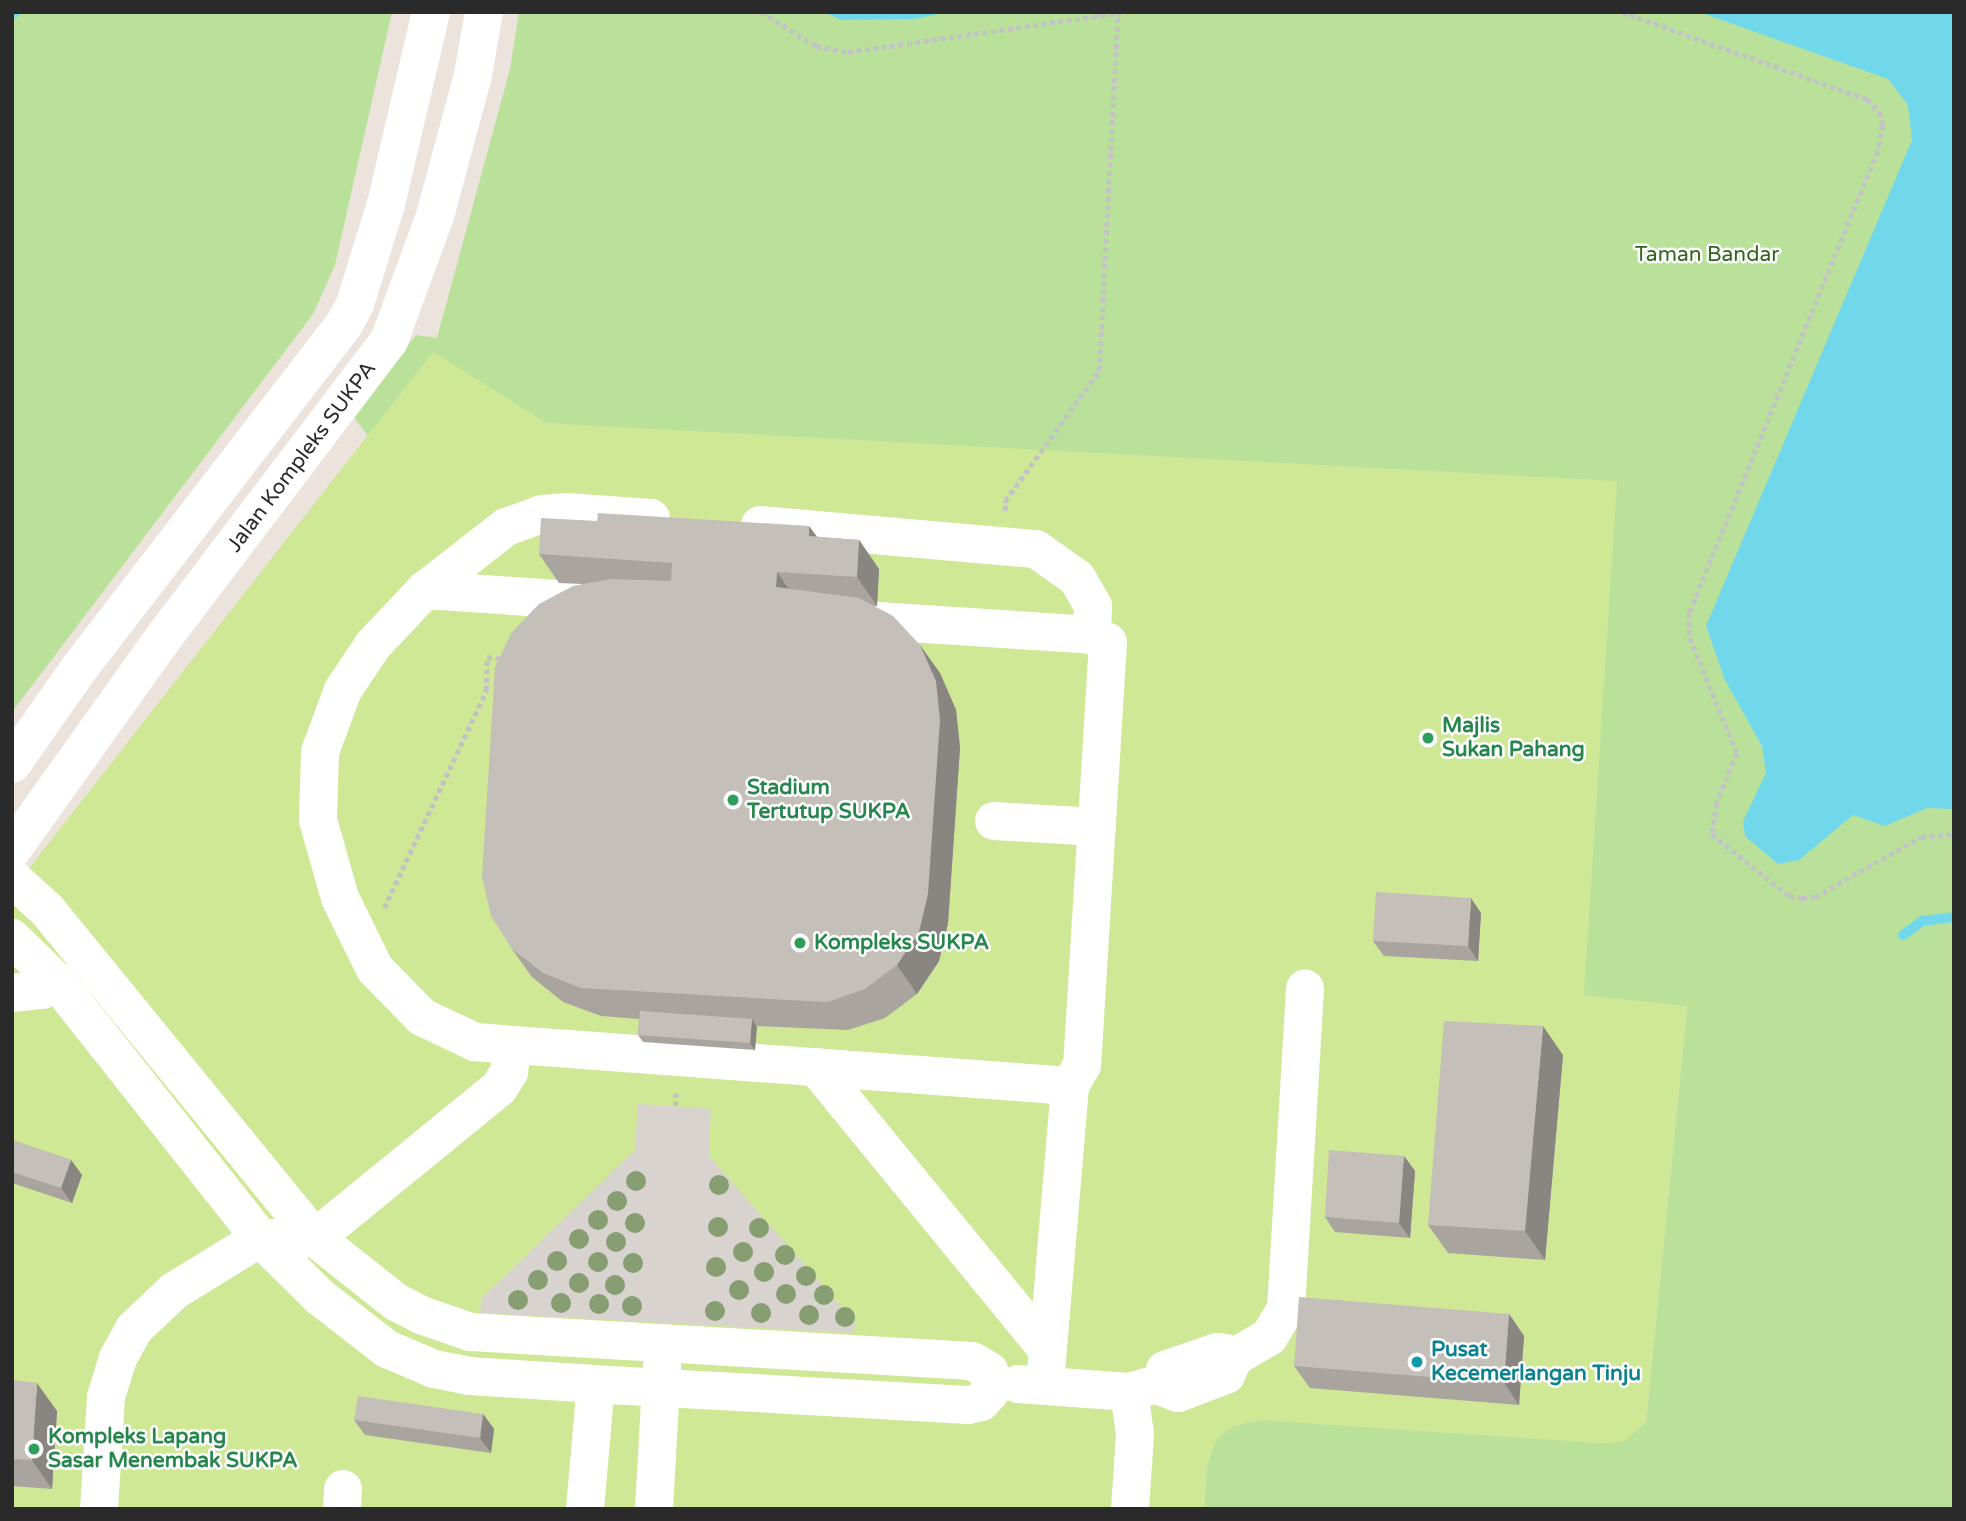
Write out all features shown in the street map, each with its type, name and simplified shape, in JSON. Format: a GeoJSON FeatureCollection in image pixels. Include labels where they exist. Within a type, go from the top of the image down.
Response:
{"type":"FeatureCollection","features":[{"type":"Feature","properties":{"kind":"street"},"geometry":{"type":"LineString","coordinates":[[12,764],[81,666],[343,326],[355,304],[386,204],[431,12]]}},
{"type":"Feature","properties":{"kind":"street","name":"Jalan Kompleks SUKPA"},"geometry":{"type":"LineString","coordinates":[[12,850],[164,637],[389,341],[435,216],[473,75],[484,12]]}},
{"type":"Feature","properties":{"kind":"street"},"geometry":{"type":"LineString","coordinates":[[1070,1086],[512,1046],[456,1037],[422,1017],[391,988],[351,925],[318,820],[317,771],[324,733],[337,702],[373,645],[425,590],[506,527],[542,514],[704,521],[1004,544],[1036,549],[1071,571],[1093,606],[1092,635]]}},
{"type":"Feature","properties":{"kind":"street"},"geometry":{"type":"LineString","coordinates":[[425,590],[638,604]]}},
{"type":"Feature","properties":{"kind":"street"},"geometry":{"type":"LineString","coordinates":[[808,616],[1092,635],[1104,637],[1108,645],[1082,1065],[1070,1086],[1046,1367]]}},
{"type":"Feature","properties":{"kind":"street"},"geometry":{"type":"LineString","coordinates":[[994,821],[1097,827]]}},
{"type":"Feature","properties":{"kind":"street"},"geometry":{"type":"LineString","coordinates":[[12,878],[48,911],[315,1238],[396,1302],[445,1325],[470,1332],[972,1361],[985,1366],[992,1383]]}},
{"type":"Feature","properties":{"kind":"street"},"geometry":{"type":"LineString","coordinates":[[12,939],[56,981],[260,1238],[339,1314],[387,1349],[434,1369],[470,1376],[968,1405],[981,1402],[992,1383],[1046,1367],[1144,1387]]}},
{"type":"Feature","properties":{"kind":"street"},"geometry":{"type":"LineString","coordinates":[[12,993],[42,990],[56,981]]}},
{"type":"Feature","properties":{"kind":"street"},"geometry":{"type":"LineString","coordinates":[[1130,1509],[1134,1421],[1144,1387],[1169,1367],[1217,1352],[1231,1359],[1269,1338],[1286,1309],[1305,989]]}},
{"type":"Feature","properties":{"kind":"street"},"geometry":{"type":"LineString","coordinates":[[99,1509],[106,1397],[118,1358],[134,1329],[174,1291],[260,1238],[315,1238],[499,1088],[509,1072],[512,1046]]}},
{"type":"Feature","properties":{"kind":"street"},"geometry":{"type":"LineString","coordinates":[[816,1067],[1046,1367]]}},
{"type":"Feature","properties":{"kind":"street"},"geometry":{"type":"LineString","coordinates":[[654,1509],[664,1345]]}},
{"type":"Feature","properties":{"kind":"street"},"geometry":{"type":"LineString","coordinates":[[585,1509],[596,1384]]}},
{"type":"Feature","properties":{"kind":"path"},"geometry":{"type":"LineString","coordinates":[[761,12],[817,46],[848,52],[1125,12]]}},
{"type":"Feature","properties":{"kind":"path"},"geometry":{"type":"LineString","coordinates":[[1622,12],[1867,99],[1880,112],[1883,125],[1878,151],[1689,613],[1690,638],[1737,753],[1717,803],[1712,834],[1789,896],[1802,898],[1815,897],[1921,836],[1954,834]]}},
{"type":"Feature","properties":{"kind":"path"},"geometry":{"type":"LineString","coordinates":[[1004,544],[1006,501],[1099,371],[1118,14]]}},
{"type":"Feature","properties":{"kind":"path"},"geometry":{"type":"LineString","coordinates":[[389,905],[486,691],[487,657],[510,659],[509,671]]}},
{"type":"Feature","properties":{"kind":"green space"},"geometry":{"type":"Polygon","coordinates":[[[12,12],[392,12],[335,265],[313,314],[12,712],[12,12]]]}},
{"type":"Feature","properties":{"kind":"green space","name":"Taman Bandar"},"geometry":{"type":"Polygon","coordinates":[[[519,12],[1954,12],[1954,1509],[1204,1509],[1207,1466],[1216,1439],[1234,1426],[1259,1420],[1646,1423],[1687,1007],[1584,996],[1533,504],[1495,475],[1258,462],[429,517],[353,416],[416,335],[437,338],[510,69],[519,12]]]}},
{"type":"Feature","properties":{"kind":"green space","name":"Kompleks SUKPA"},"geometry":{"type":"Polygon","coordinates":[[[433,352],[547,423],[1617,481],[1584,995],[1687,1006],[1646,1423],[1624,1441],[1611,1444],[1259,1420],[1234,1426],[1216,1440],[1207,1466],[1204,1509],[12,1509],[12,890],[433,352]]]}},
{"type":"Feature","properties":{"kind":"shaded area"},"geometry":{"type":"Polygon","coordinates":[[[638,1104],[711,1109],[709,1156],[855,1322],[854,1333],[480,1313],[482,1298],[635,1150],[638,1104]]]}},
{"type":"Feature","properties":{"kind":"water"},"geometry":{"type":"Polygon","coordinates":[[[823,12],[949,12],[914,19],[842,20],[823,12]]]}},
{"type":"Feature","properties":{"kind":"water"},"geometry":{"type":"Polygon","coordinates":[[[1699,12],[1954,12],[1954,809],[1927,808],[1885,826],[1853,815],[1799,860],[1778,864],[1745,836],[1743,821],[1766,773],[1762,746],[1725,680],[1706,626],[1912,140],[1908,105],[1888,79],[1699,12]]]}},
{"type":"Feature","properties":{"kind":"building","name":"Stadium Tertutup SUKPA"},"geometry":{"type":"Polygon","coordinates":[[[598,513],[809,526],[809,536],[859,540],[857,577],[777,572],[776,587],[859,598],[893,616],[920,645],[936,681],[940,720],[928,894],[919,932],[897,965],[865,989],[828,1002],[581,988],[543,973],[512,949],[491,916],[482,877],[495,667],[512,632],[539,604],[573,586],[611,579],[671,581],[672,563],[539,554],[541,518],[597,521],[598,513]]]}},
{"type":"Feature","properties":{"kind":"building"},"geometry":{"type":"Polygon","coordinates":[[[1376,892],[1471,898],[1468,946],[1373,941],[1376,892]]]}},
{"type":"Feature","properties":{"kind":"building"},"geometry":{"type":"Polygon","coordinates":[[[640,1011],[752,1019],[750,1043],[638,1035],[640,1011]]]}},
{"type":"Feature","properties":{"kind":"building"},"geometry":{"type":"Polygon","coordinates":[[[1444,1021],[1543,1026],[1525,1231],[1428,1225],[1444,1021]]]}},
{"type":"Feature","properties":{"kind":"building"},"geometry":{"type":"Polygon","coordinates":[[[12,1140],[71,1160],[61,1188],[12,1172],[12,1140]]]}},
{"type":"Feature","properties":{"kind":"building"},"geometry":{"type":"Polygon","coordinates":[[[1329,1150],[1404,1156],[1399,1223],[1325,1217],[1329,1150]]]}},
{"type":"Feature","properties":{"kind":"building","name":"Pusat Kecemerlangan Tinju"},"geometry":{"type":"Polygon","coordinates":[[[1299,1297],[1509,1314],[1504,1383],[1294,1366],[1299,1297]]]}},
{"type":"Feature","properties":{"kind":"building"},"geometry":{"type":"Polygon","coordinates":[[[12,1380],[37,1383],[32,1460],[12,1459],[12,1380]]]}},
{"type":"Feature","properties":{"kind":"building"},"geometry":{"type":"Polygon","coordinates":[[[358,1396],[483,1414],[480,1438],[354,1420],[358,1396]]]}},
{"type":"Feature","properties":{"kind":"waterway"},"geometry":{"type":"LineString","coordinates":[[1903,935],[1922,921],[1954,917]]}},
{"type":"Feature","properties":{"kind":"place","name":"Majlis Sukan Pahang"},"geometry":{"type":"Point","coordinates":[1428,738]}},
{"type":"Feature","properties":{"kind":"place","name":"Stadium Tertutup SUKPA"},"geometry":{"type":"Point","coordinates":[733,800]}},
{"type":"Feature","properties":{"kind":"place","name":"Kompleks SUKPA"},"geometry":{"type":"Point","coordinates":[800,943]}},
{"type":"Feature","properties":{"kind":"place","name":"Pusat Kecemerlangan Tinju"},"geometry":{"type":"Point","coordinates":[1417,1362]}},
{"type":"Feature","properties":{"kind":"place","name":"Kompleks Lapang Sasar Menembak SUKPA"},"geometry":{"type":"Point","coordinates":[34,1449]}}]}
